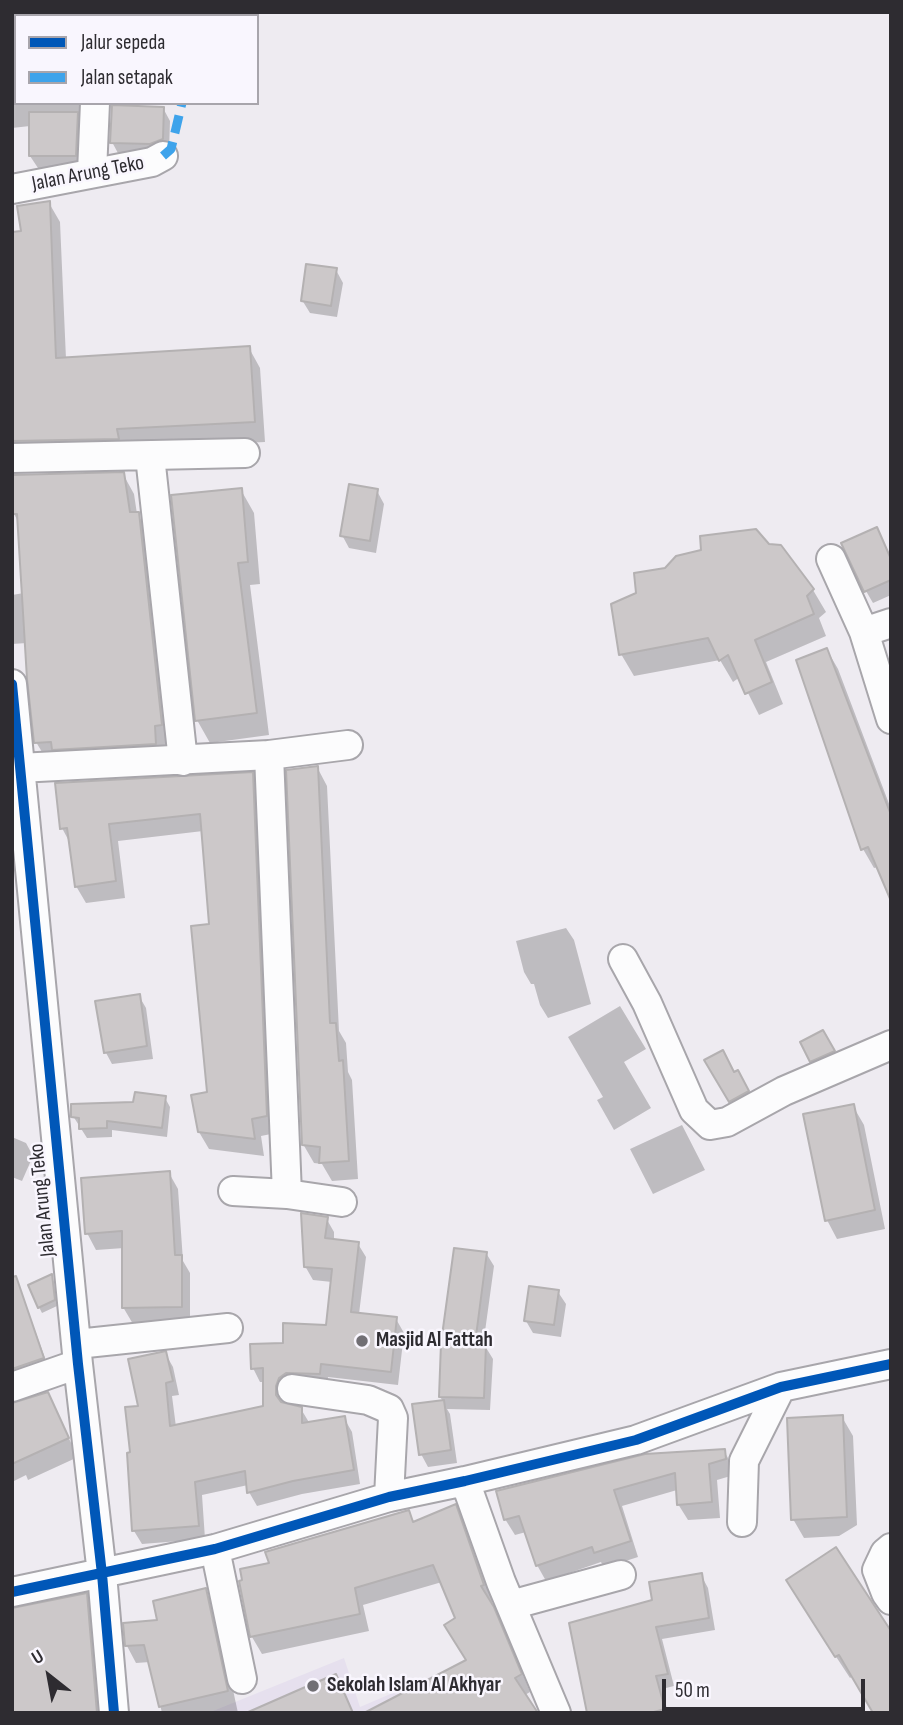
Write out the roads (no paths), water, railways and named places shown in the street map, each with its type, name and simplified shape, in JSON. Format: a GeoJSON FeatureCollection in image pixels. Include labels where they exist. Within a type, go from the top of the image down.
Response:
{"type":"FeatureCollection","features":[{"type":"Feature","properties":{"kind":"street"},"geometry":{"type":"LineString","coordinates":[[92,172],[95,105]]}},
{"type":"Feature","properties":{"kind":"street","name":"Jalan Arung Teko"},"geometry":{"type":"LineString","coordinates":[[12,189],[152,162],[163,156]]}},
{"type":"Feature","properties":{"kind":"street"},"geometry":{"type":"LineString","coordinates":[[12,458],[245,453]]}},
{"type":"Feature","properties":{"kind":"street"},"geometry":{"type":"LineString","coordinates":[[150,456],[183,761]]}},
{"type":"Feature","properties":{"kind":"street"},"geometry":{"type":"LineString","coordinates":[[831,559],[864,632],[891,719]]}},
{"type":"Feature","properties":{"kind":"street"},"geometry":{"type":"LineString","coordinates":[[864,632],[891,623]]}},
{"type":"Feature","properties":{"kind":"street","name":"Jalan Arung Teko"},"geometry":{"type":"LineString","coordinates":[[12,684],[16,767],[102,1574],[114,1713]]}},
{"type":"Feature","properties":{"kind":"street"},"geometry":{"type":"LineString","coordinates":[[16,767],[183,761],[269,755],[348,745]]}},
{"type":"Feature","properties":{"kind":"street"},"geometry":{"type":"LineString","coordinates":[[269,755],[287,1194]]}},
{"type":"Feature","properties":{"kind":"street"},"geometry":{"type":"LineString","coordinates":[[623,959],[647,1003],[694,1110],[710,1125],[727,1122],[784,1091],[891,1045]]}},
{"type":"Feature","properties":{"kind":"street"},"geometry":{"type":"LineString","coordinates":[[233,1191],[287,1194],[342,1202]]}},
{"type":"Feature","properties":{"kind":"street"},"geometry":{"type":"LineString","coordinates":[[12,1388],[78,1354],[229,1328]]}},
{"type":"Feature","properties":{"kind":"street"},"geometry":{"type":"LineString","coordinates":[[12,1592],[215,1549],[389,1497],[636,1440],[781,1387],[891,1364]]}},
{"type":"Feature","properties":{"kind":"street"},"geometry":{"type":"LineString","coordinates":[[742,1522],[744,1461],[781,1387]]}},
{"type":"Feature","properties":{"kind":"street"},"geometry":{"type":"LineString","coordinates":[[292,1389],[368,1400],[389,1409],[393,1418],[389,1497]]}},
{"type":"Feature","properties":{"kind":"street"},"geometry":{"type":"LineString","coordinates":[[464,1481],[556,1713]]}},
{"type":"Feature","properties":{"kind":"street"},"geometry":{"type":"LineString","coordinates":[[891,1548],[885,1553],[877,1570],[891,1600]]}},
{"type":"Feature","properties":{"kind":"street"},"geometry":{"type":"LineString","coordinates":[[215,1549],[242,1679]]}},
{"type":"Feature","properties":{"kind":"street"},"geometry":{"type":"LineString","coordinates":[[511,1605],[621,1575]]}},
{"type":"Feature","properties":{"kind":"place","name":"Masjid Al Fattah"},"geometry":{"type":"Point","coordinates":[362,1341]}},
{"type":"Feature","properties":{"kind":"place","name":"Sekolah Islam Al Akhyar"},"geometry":{"type":"Point","coordinates":[313,1686]}}]}
